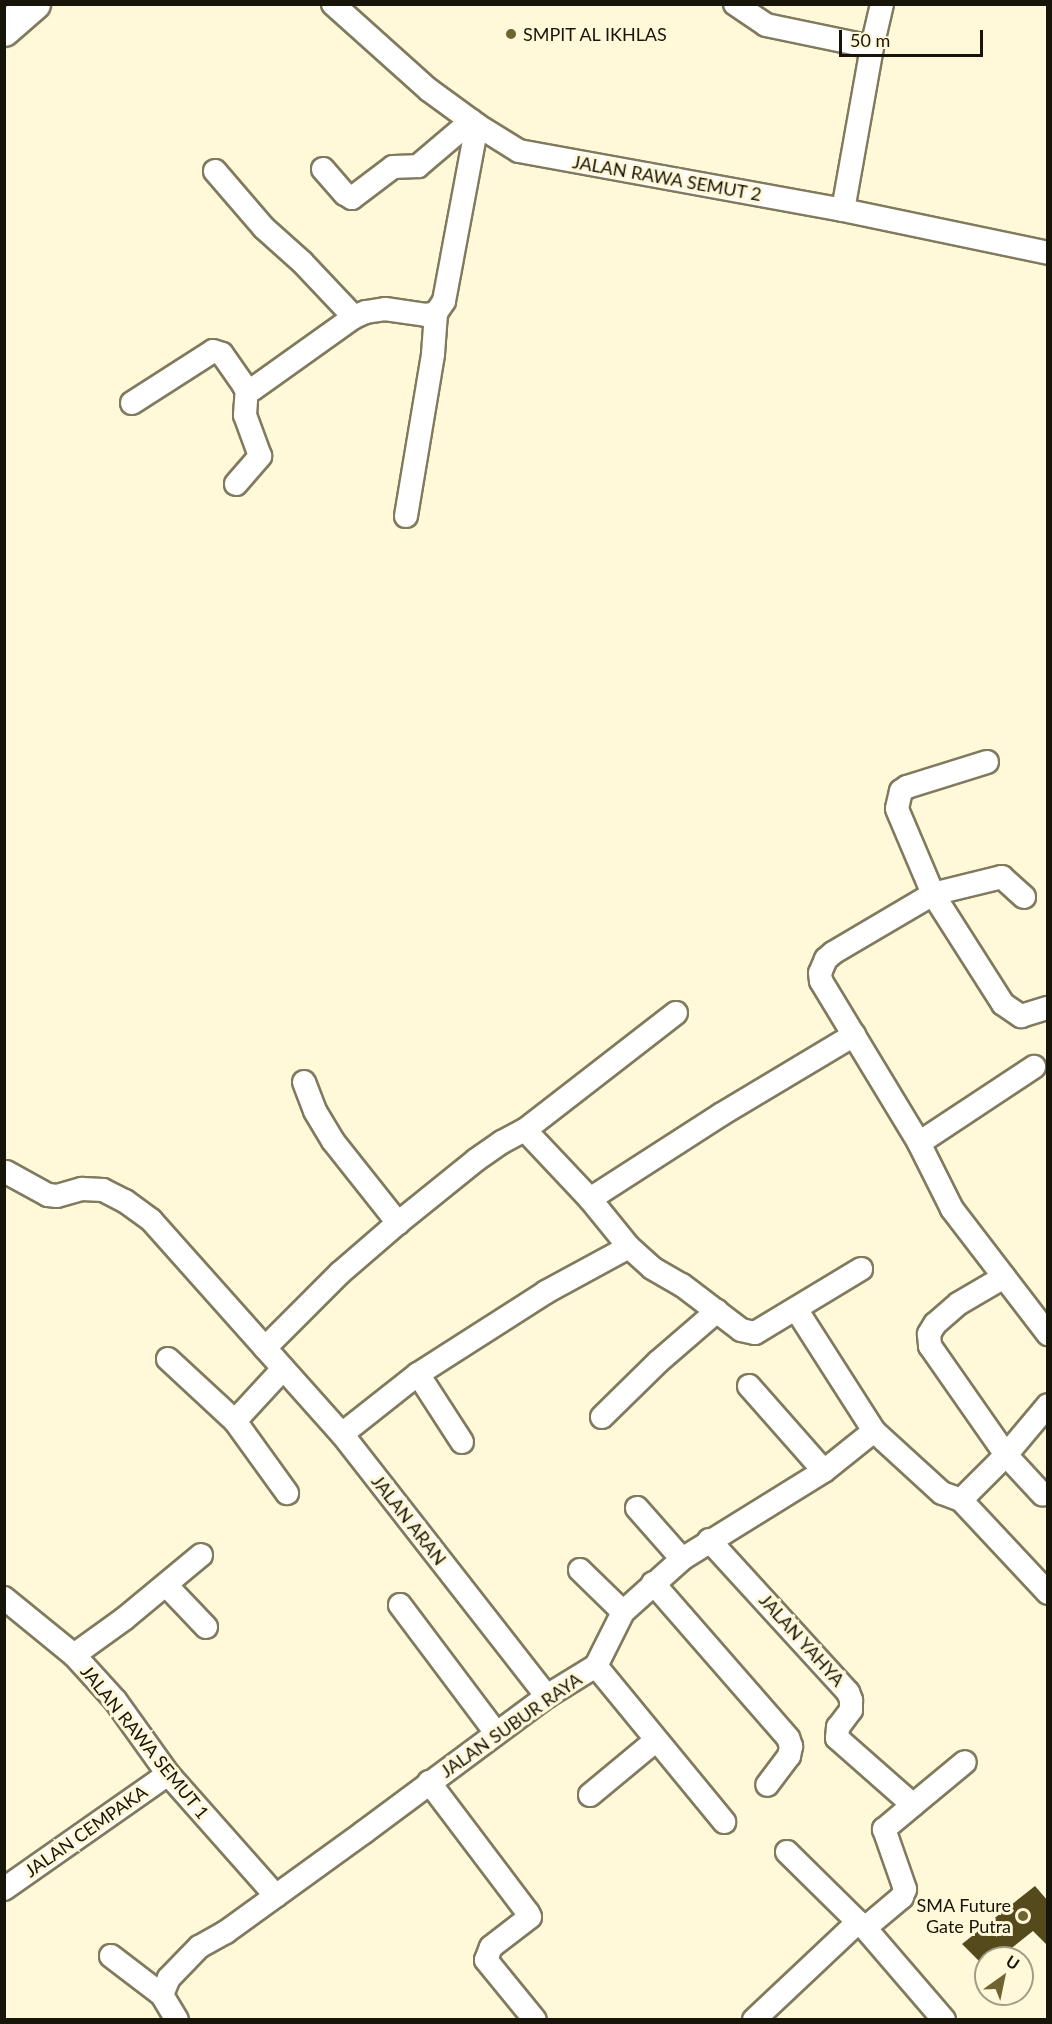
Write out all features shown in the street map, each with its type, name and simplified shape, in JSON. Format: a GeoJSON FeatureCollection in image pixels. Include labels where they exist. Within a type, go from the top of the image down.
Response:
{"type":"FeatureCollection","features":[{"type":"Feature","properties":{"kind":"street"},"geometry":{"type":"LineString","coordinates":[[4,30],[34,4]]}},
{"type":"Feature","properties":{"kind":"street","name":"JALAN RAWA SEMUT 2"},"geometry":{"type":"LineString","coordinates":[[333,4],[405,71],[474,123],[519,151],[843,210],[1047,253]]}},
{"type":"Feature","properties":{"kind":"street"},"geometry":{"type":"LineString","coordinates":[[735,4],[766,25],[822,39],[872,47]]}},
{"type":"Feature","properties":{"kind":"street"},"geometry":{"type":"LineString","coordinates":[[843,210],[872,47],[882,4]]}},
{"type":"Feature","properties":{"kind":"street"},"geometry":{"type":"LineString","coordinates":[[323,170],[345,194],[352,198],[393,167],[418,166],[474,123]]}},
{"type":"Feature","properties":{"kind":"street"},"geometry":{"type":"LineString","coordinates":[[406,516],[434,354],[436,313],[444,301],[474,123]]}},
{"type":"Feature","properties":{"kind":"street"},"geometry":{"type":"LineString","coordinates":[[214,171],[264,228],[303,262],[354,317]]}},
{"type":"Feature","properties":{"kind":"street"},"geometry":{"type":"LineString","coordinates":[[247,388],[254,389],[354,317],[385,309],[426,315],[436,313]]}},
{"type":"Feature","properties":{"kind":"street"},"geometry":{"type":"LineString","coordinates":[[132,403],[213,351],[222,354],[247,388],[245,415],[260,456],[236,484]]}},
{"type":"Feature","properties":{"kind":"street"},"geometry":{"type":"LineString","coordinates":[[987,762],[907,787],[901,791],[897,809],[900,822],[933,894],[1008,1008],[1021,1016],[1047,1008]]}},
{"type":"Feature","properties":{"kind":"street"},"geometry":{"type":"LineString","coordinates":[[1024,897],[1002,878],[933,894],[833,953],[823,965],[821,981],[919,1143],[952,1209],[1047,1334]]}},
{"type":"Feature","properties":{"kind":"street"},"geometry":{"type":"LineString","coordinates":[[265,1348],[340,1274],[398,1223],[476,1160],[525,1130],[676,1012]]}},
{"type":"Feature","properties":{"kind":"street"},"geometry":{"type":"LineString","coordinates":[[590,1199],[722,1114],[854,1035]]}},
{"type":"Feature","properties":{"kind":"street"},"geometry":{"type":"LineString","coordinates":[[919,1143],[1034,1067]]}},
{"type":"Feature","properties":{"kind":"street"},"geometry":{"type":"LineString","coordinates":[[304,1082],[315,1111],[333,1141],[398,1223]]}},
{"type":"Feature","properties":{"kind":"street"},"geometry":{"type":"LineString","coordinates":[[525,1130],[590,1199],[629,1247],[652,1268],[682,1286],[741,1330],[755,1333],[861,1269]]}},
{"type":"Feature","properties":{"kind":"street","name":"JALAN ARAN"},"geometry":{"type":"LineString","coordinates":[[6,1172],[48,1195],[57,1196],[82,1189],[103,1190],[141,1212],[161,1231],[342,1434],[547,1696]]}},
{"type":"Feature","properties":{"kind":"street"},"geometry":{"type":"LineString","coordinates":[[342,1434],[418,1374],[546,1292],[629,1247]]}},
{"type":"Feature","properties":{"kind":"street"},"geometry":{"type":"LineString","coordinates":[[1004,1277],[958,1304],[935,1324],[929,1334],[930,1346],[1006,1455],[1043,1495]]}},
{"type":"Feature","properties":{"kind":"street"},"geometry":{"type":"LineString","coordinates":[[796,1309],[873,1431],[942,1492],[961,1500],[1047,1593]]}},
{"type":"Feature","properties":{"kind":"street"},"geometry":{"type":"LineString","coordinates":[[602,1417],[658,1362],[717,1311]]}},
{"type":"Feature","properties":{"kind":"street"},"geometry":{"type":"LineString","coordinates":[[168,1359],[235,1421],[288,1493]]}},
{"type":"Feature","properties":{"kind":"street"},"geometry":{"type":"LineString","coordinates":[[235,1421],[282,1369]]}},
{"type":"Feature","properties":{"kind":"street"},"geometry":{"type":"LineString","coordinates":[[418,1374],[462,1442]]}},
{"type":"Feature","properties":{"kind":"street"},"geometry":{"type":"LineString","coordinates":[[749,1386],[824,1471]]}},
{"type":"Feature","properties":{"kind":"street"},"geometry":{"type":"LineString","coordinates":[[961,1500],[1006,1455],[1047,1406]]}},
{"type":"Feature","properties":{"kind":"street","name":"JALAN SUBUR RAYA"},"geometry":{"type":"LineString","coordinates":[[162,1995],[170,1978],[199,1947],[276,1896],[547,1696],[596,1666],[624,1612],[653,1583],[682,1559],[824,1471],[873,1431]]}},
{"type":"Feature","properties":{"kind":"street"},"geometry":{"type":"LineString","coordinates":[[637,1508],[682,1559]]}},
{"type":"Feature","properties":{"kind":"street","name":"JALAN YAHYA"},"geometry":{"type":"LineString","coordinates":[[710,1540],[848,1692],[851,1710],[837,1727],[837,1738],[913,1805]]}},
{"type":"Feature","properties":{"kind":"street"},"geometry":{"type":"LineString","coordinates":[[74,1655],[201,1555]]}},
{"type":"Feature","properties":{"kind":"street"},"geometry":{"type":"LineString","coordinates":[[580,1570],[624,1612]]}},
{"type":"Feature","properties":{"kind":"street"},"geometry":{"type":"LineString","coordinates":[[653,1583],[788,1738],[791,1746],[789,1756],[767,1785]]}},
{"type":"Feature","properties":{"kind":"street"},"geometry":{"type":"LineString","coordinates":[[165,1585],[206,1628]]}},
{"type":"Feature","properties":{"kind":"street","name":"JALAN RAWA SEMUT 1"},"geometry":{"type":"LineString","coordinates":[[4,1598],[74,1655],[115,1700],[168,1774],[276,1896]]}},
{"type":"Feature","properties":{"kind":"street"},"geometry":{"type":"LineString","coordinates":[[400,1605],[496,1733]]}},
{"type":"Feature","properties":{"kind":"street"},"geometry":{"type":"LineString","coordinates":[[596,1666],[655,1741],[724,1822]]}},
{"type":"Feature","properties":{"kind":"street"},"geometry":{"type":"LineString","coordinates":[[590,1795],[655,1741]]}},
{"type":"Feature","properties":{"kind":"street"},"geometry":{"type":"LineString","coordinates":[[754,2019],[861,1925],[902,1897],[905,1889],[884,1829],[965,1762]]}},
{"type":"Feature","properties":{"kind":"street","name":"JALAN CEMPAKA"},"geometry":{"type":"LineString","coordinates":[[4,1889],[168,1774]]}},
{"type":"Feature","properties":{"kind":"street"},"geometry":{"type":"LineString","coordinates":[[429,1782],[530,1917],[490,1947],[486,1960],[535,2019]]}},
{"type":"Feature","properties":{"kind":"street"},"geometry":{"type":"LineString","coordinates":[[787,1852],[861,1925],[944,2019]]}},
{"type":"Feature","properties":{"kind":"street"},"geometry":{"type":"LineString","coordinates":[[111,1956],[162,1995],[177,2019]]}},
{"type":"Feature","properties":{"kind":"building","name":"SMA Future Gate Putra"},"geometry":{"type":"Polygon","coordinates":[[[1035,1886],[1048,1901],[1048,1946],[1033,1931],[1014,1946],[974,1946],[974,1956],[962,1944],[1035,1886]]]}},
{"type":"Feature","properties":{"kind":"place","name":"SMPIT AL IKHLAS"},"geometry":{"type":"Point","coordinates":[511,34]}},
{"type":"Feature","properties":{"kind":"place","name":"SMA Future Gate Putra"},"geometry":{"type":"Point","coordinates":[1023,1916]}}]}
